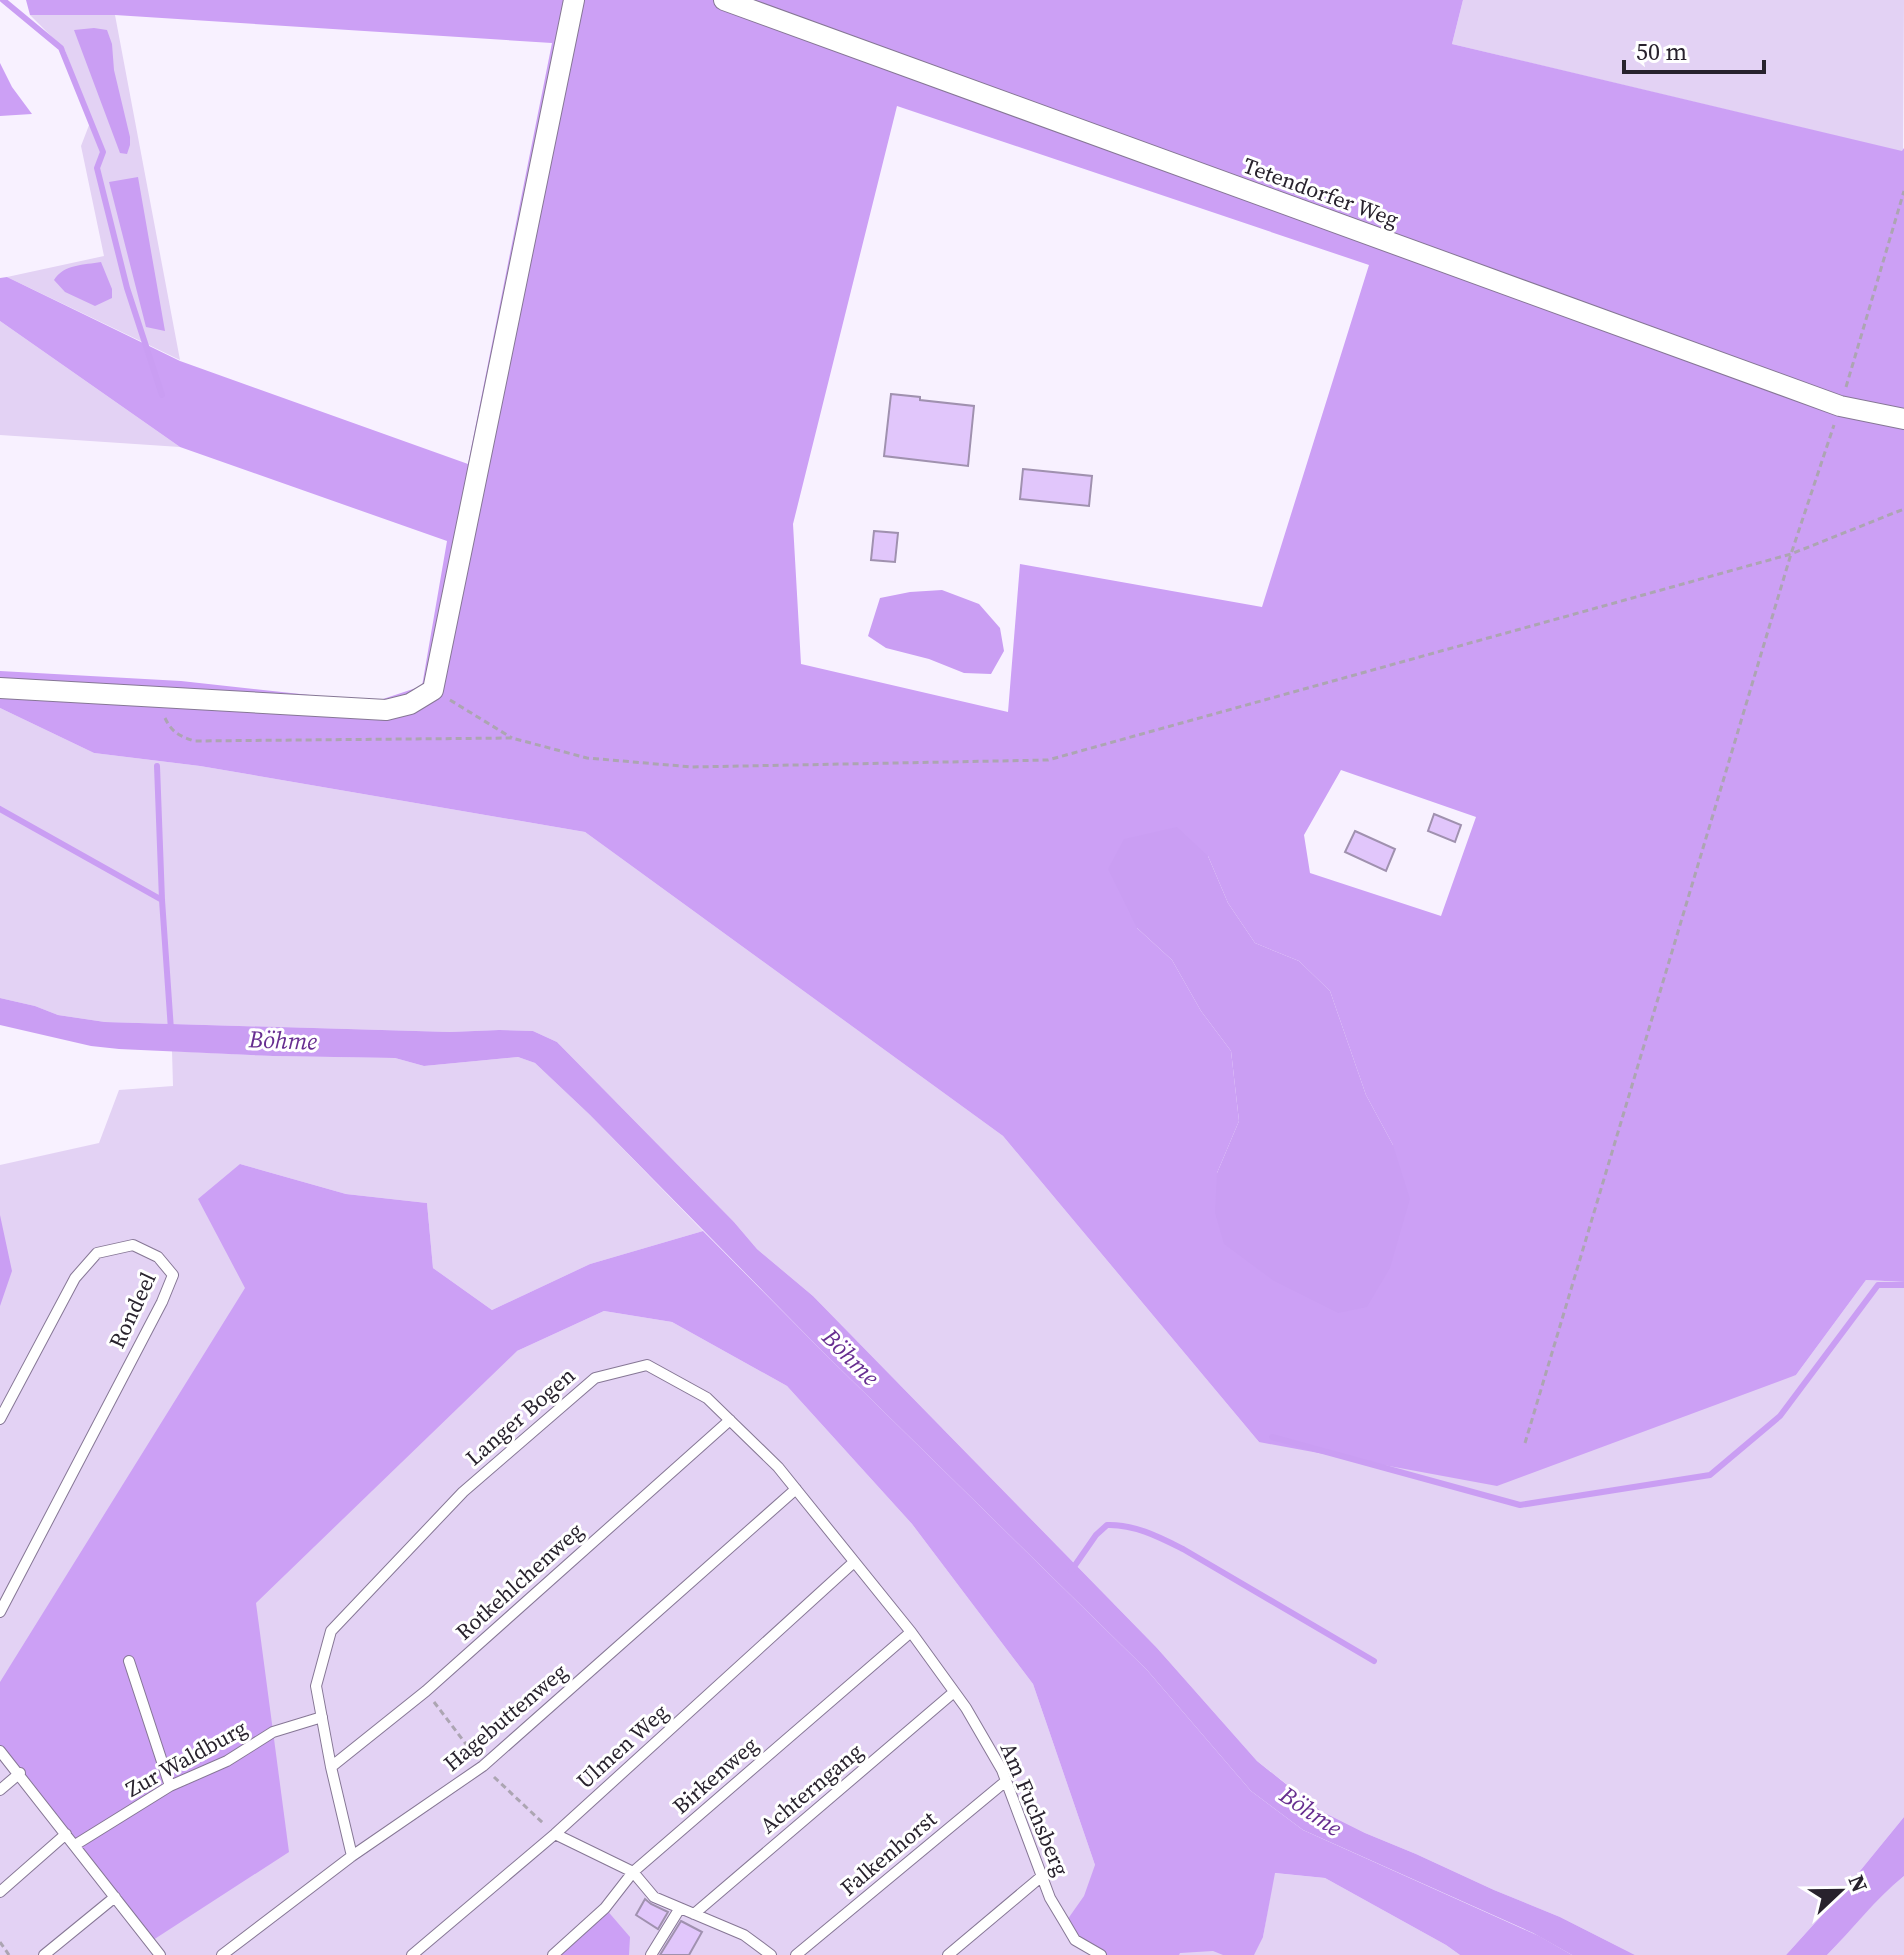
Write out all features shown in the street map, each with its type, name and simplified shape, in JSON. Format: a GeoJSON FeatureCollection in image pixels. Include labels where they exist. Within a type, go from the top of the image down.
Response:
{"type":"FeatureCollection","features":[{"type":"Feature","properties":{"kind":"street"},"geometry":{"type":"LineString","coordinates":[[0,688],[386,710],[410,704],[433,690],[574,0]]}},
{"type":"Feature","properties":{"kind":"street","name":"Tetendorfer Weg"},"geometry":{"type":"LineString","coordinates":[[724,0],[1840,406],[1904,419]]}},
{"type":"Feature","properties":{"kind":"lane","name":"Rondeel"},"geometry":{"type":"LineString","coordinates":[[0,1419],[75,1278],[97,1253],[133,1245],[158,1257],[173,1275],[162,1302],[0,1612]]}},
{"type":"Feature","properties":{"kind":"lane","name":"Langer Bogen"},"geometry":{"type":"LineString","coordinates":[[352,1856],[316,1686],[331,1631],[463,1492],[595,1378],[647,1365],[707,1398],[778,1467],[911,1632]]}},
{"type":"Feature","properties":{"kind":"lane","name":"Rotkehlchenweg"},"geometry":{"type":"LineString","coordinates":[[331,1767],[426,1691],[730,1420]]}},
{"type":"Feature","properties":{"kind":"lane","name":"Hagebuttenweg"},"geometry":{"type":"LineString","coordinates":[[230,1953],[352,1856],[483,1766],[796,1489]]}},
{"type":"Feature","properties":{"kind":"lane","name":"Ulmen Weg"},"geometry":{"type":"LineString","coordinates":[[412,1955],[555,1834],[854,1562]]}},
{"type":"Feature","properties":{"kind":"lane","name":"Am Fuchsberg"},"geometry":{"type":"LineString","coordinates":[[911,1632],[954,1692],[995,1758],[1050,1898],[1075,1940],[1098,1954]]}},
{"type":"Feature","properties":{"kind":"lane","name":"Birkenweg"},"geometry":{"type":"LineString","coordinates":[[553,1955],[605,1908],[633,1872],[911,1632]]}},
{"type":"Feature","properties":{"kind":"lane"},"geometry":{"type":"LineString","coordinates":[[129,1661],[170,1786]]}},
{"type":"Feature","properties":{"kind":"lane","name":"Achterngang"},"geometry":{"type":"LineString","coordinates":[[694,1914],[954,1692]]}},
{"type":"Feature","properties":{"kind":"lane","name":"Zur Waldburg"},"geometry":{"type":"LineString","coordinates":[[75,1845],[170,1786],[227,1761],[273,1732],[322,1717]]}},
{"type":"Feature","properties":{"kind":"lane"},"geometry":{"type":"LineString","coordinates":[[0,1751],[160,1955]]}},
{"type":"Feature","properties":{"kind":"lane"},"geometry":{"type":"LineString","coordinates":[[0,1790],[20,1773]]}},
{"type":"Feature","properties":{"kind":"lane","name":"Falkenhorst"},"geometry":{"type":"LineString","coordinates":[[796,1955],[1006,1781]]}},
{"type":"Feature","properties":{"kind":"lane"},"geometry":{"type":"LineString","coordinates":[[0,1892],[66,1834]]}},
{"type":"Feature","properties":{"kind":"lane"},"geometry":{"type":"LineString","coordinates":[[555,1834],[633,1872],[654,1897],[744,1935],[771,1955]]}},
{"type":"Feature","properties":{"kind":"lane"},"geometry":{"type":"LineString","coordinates":[[948,1955],[1042,1876]]}},
{"type":"Feature","properties":{"kind":"lane"},"geometry":{"type":"LineString","coordinates":[[44,1955],[115,1897]]}},
{"type":"Feature","properties":{"kind":"lane"},"geometry":{"type":"LineString","coordinates":[[651,1955],[680,1908]]}},
{"type":"Feature","properties":{"kind":"path"},"geometry":{"type":"LineString","coordinates":[[1525,1443],[1791,554],[1840,406],[1904,191]]}},
{"type":"Feature","properties":{"kind":"path"},"geometry":{"type":"LineString","coordinates":[[167,697],[164,716],[169,727],[177,735],[194,741],[512,738],[587,758],[692,767],[1048,760],[1791,554],[1904,509]]}},
{"type":"Feature","properties":{"kind":"path"},"geometry":{"type":"LineString","coordinates":[[433,690],[512,738]]}},
{"type":"Feature","properties":{"kind":"path"},"geometry":{"type":"LineString","coordinates":[[0,1942],[9,1955]]}},
{"type":"Feature","properties":{"kind":"shaded area"},"geometry":{"type":"Polygon","coordinates":[[[26,0],[1463,0],[1452,44],[1902,151],[1904,148],[1904,1282],[1866,1280],[1796,1375],[1497,1486],[1259,1442],[1003,1136],[585,832],[200,766],[94,753],[0,708],[0,671],[181,681],[374,702],[422,686],[447,541],[180,447],[0,321],[0,278],[7,277],[180,361],[468,464],[552,43],[115,15],[30,15],[26,0]],[[897,106],[793,524],[801,664],[1008,712],[1020,564],[1262,607],[1369,265],[897,106]],[[1341,770],[1304,835],[1310,873],[1441,916],[1476,817],[1341,770]],[[1208,856],[1137,928],[1172,960],[1201,1011],[1231,1051],[1239,1121],[1217,1173],[1393,1145],[1366,1095],[1330,991],[1299,961],[1255,943],[1228,903],[1208,856]]]}},
{"type":"Feature","properties":{"kind":"shaded area"},"geometry":{"type":"Polygon","coordinates":[[[1463,0],[1904,0],[1903,152],[1452,44],[1463,0]]]}},
{"type":"Feature","properties":{"kind":"shaded area"},"geometry":{"type":"Polygon","coordinates":[[[30,15],[115,15],[180,360],[7,277],[104,256],[81,146],[91,120],[65,50],[30,15]]]}},
{"type":"Feature","properties":{"kind":"shaded area"},"geometry":{"type":"Polygon","coordinates":[[[0,63],[12,87],[32,114],[0,116],[0,63]]]}},
{"type":"Feature","properties":{"kind":"shaded area"},"geometry":{"type":"Polygon","coordinates":[[[0,321],[180,447],[0,435],[0,321]]]}},
{"type":"Feature","properties":{"kind":"shaded area"},"geometry":{"type":"Polygon","coordinates":[[[0,708],[94,753],[200,766],[585,832],[1003,1136],[1259,1442],[1796,1375],[1866,1280],[1904,1282],[1904,1817],[1786,1955],[1635,1955],[1560,1917],[1321,1811],[1257,1761],[1157,1648],[813,1296],[757,1249],[557,1042],[533,1031],[450,1032],[105,1022],[58,1015],[0,998],[0,708]]]}},
{"type":"Feature","properties":{"kind":"shaded area"},"geometry":{"type":"Polygon","coordinates":[[[172,1051],[395,1058],[424,1066],[518,1057],[535,1063],[703,1231],[590,1264],[492,1310],[433,1268],[427,1203],[346,1194],[240,1164],[517,1351],[604,1311],[672,1322],[787,1386],[912,1524],[1033,1684],[1095,1865],[1263,1937],[1274,1873],[1325,1878],[1460,1955],[0,1955],[0,1165],[99,1143],[119,1090],[173,1086],[172,1051]]]}},
{"type":"Feature","properties":{"kind":"shaded area"},"geometry":{"type":"Polygon","coordinates":[[[240,1164],[346,1194],[427,1203],[433,1268],[492,1310],[590,1264],[703,1231],[1147,1670],[1251,1791],[1303,1830],[1539,1936],[1572,1955],[1460,1955],[1325,1878],[1275,1873],[1263,1937],[1254,1955],[1223,1955],[1213,1951],[1179,1955],[1101,1955],[1075,1940],[1065,1923],[1084,1896],[1095,1865],[1033,1684],[912,1524],[787,1386],[672,1322],[604,1311],[517,1351],[256,1603],[289,1852],[150,1942],[0,1751],[0,1682],[245,1288],[198,1199],[240,1164]]]}},
{"type":"Feature","properties":{"kind":"shaded area"},"geometry":{"type":"Polygon","coordinates":[[[1904,1876],[1904,1955],[1827,1955],[1874,1904],[1904,1876]]]}},
{"type":"Feature","properties":{"kind":"shaded area"},"geometry":{"type":"Polygon","coordinates":[[[605,1908],[630,1937],[629,1955],[553,1955],[605,1908]]]}},
{"type":"Feature","properties":{"kind":"water"},"geometry":{"type":"Polygon","coordinates":[[[74,30],[107,30],[112,44],[114,70],[130,137],[127,154],[120,153],[74,30]]]}},
{"type":"Feature","properties":{"kind":"water"},"geometry":{"type":"Polygon","coordinates":[[[138,177],[165,331],[146,327],[109,182],[138,177]]]}},
{"type":"Feature","properties":{"kind":"water"},"geometry":{"type":"Polygon","coordinates":[[[101,262],[112,289],[112,298],[95,306],[65,292],[54,280],[69,268],[101,262]]]}},
{"type":"Feature","properties":{"kind":"water"},"geometry":{"type":"Polygon","coordinates":[[[942,590],[979,604],[1000,628],[1004,651],[991,674],[964,673],[929,659],[886,648],[868,636],[880,598],[942,590]]]}},
{"type":"Feature","properties":{"kind":"water"},"geometry":{"type":"Polygon","coordinates":[[[1177,827],[1208,856],[1228,903],[1255,943],[1299,961],[1330,991],[1366,1095],[1393,1145],[1410,1199],[1390,1268],[1367,1307],[1338,1313],[1274,1281],[1224,1244],[1215,1213],[1217,1173],[1239,1121],[1231,1051],[1201,1011],[1172,960],[1137,928],[1108,869],[1124,839],[1177,827]]]}},
{"type":"Feature","properties":{"kind":"water","name":"Böhme"},"geometry":{"type":"Polygon","coordinates":[[[0,998],[58,1015],[105,1022],[450,1032],[533,1031],[557,1042],[757,1249],[813,1296],[1157,1648],[1257,1761],[1321,1811],[1560,1917],[1635,1955],[1572,1955],[1533,1933],[1303,1830],[1251,1791],[1147,1670],[535,1063],[518,1057],[424,1066],[395,1058],[273,1056],[91,1046],[0,1025],[0,998]]]}},
{"type":"Feature","properties":{"kind":"water"},"geometry":{"type":"Polygon","coordinates":[[[0,1215],[12,1271],[0,1306],[0,1215]]]}},
{"type":"Feature","properties":{"kind":"water"},"geometry":{"type":"Polygon","coordinates":[[[1904,1817],[1904,1876],[1827,1955],[1786,1955],[1842,1893],[1904,1817]]]}},
{"type":"Feature","properties":{"kind":"building"},"geometry":{"type":"Polygon","coordinates":[[[891,394],[974,406],[968,466],[884,456],[891,394]]]}},
{"type":"Feature","properties":{"kind":"building"},"geometry":{"type":"Polygon","coordinates":[[[1023,469],[1092,476],[1089,506],[1020,499],[1023,469]]]}},
{"type":"Feature","properties":{"kind":"building"},"geometry":{"type":"Polygon","coordinates":[[[874,531],[898,533],[895,562],[871,560],[874,531]]]}},
{"type":"Feature","properties":{"kind":"building"},"geometry":{"type":"Polygon","coordinates":[[[1434,814],[1461,825],[1455,842],[1428,831],[1434,814]]]}},
{"type":"Feature","properties":{"kind":"building"},"geometry":{"type":"Polygon","coordinates":[[[1355,831],[1395,849],[1386,871],[1345,852],[1355,831]]]}},
{"type":"Feature","properties":{"kind":"building"},"geometry":{"type":"Polygon","coordinates":[[[645,1899],[668,1912],[658,1929],[636,1915],[645,1899]]]}},
{"type":"Feature","properties":{"kind":"building"},"geometry":{"type":"Polygon","coordinates":[[[681,1921],[702,1932],[689,1955],[660,1955],[681,1921]]]}},
{"type":"Feature","properties":{"kind":"waterway"},"geometry":{"type":"LineString","coordinates":[[3,0],[61,48],[103,152],[97,168],[127,288],[162,395]]}},
{"type":"Feature","properties":{"kind":"waterway"},"geometry":{"type":"LineString","coordinates":[[157,766],[171,1030]]}},
{"type":"Feature","properties":{"kind":"waterway"},"geometry":{"type":"LineString","coordinates":[[0,809],[162,900]]}},
{"type":"Feature","properties":{"kind":"waterway"},"geometry":{"type":"LineString","coordinates":[[1272,1437],[1520,1505],[1710,1475],[1780,1416],[1878,1285],[1904,1285]]}},
{"type":"Feature","properties":{"kind":"waterway"},"geometry":{"type":"LineString","coordinates":[[1071,1571],[1096,1535],[1107,1525],[1137,1529],[1183,1549],[1374,1661]]}}]}
